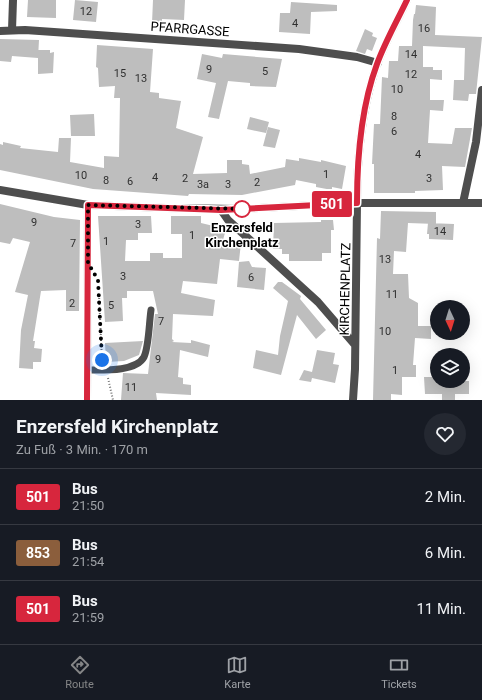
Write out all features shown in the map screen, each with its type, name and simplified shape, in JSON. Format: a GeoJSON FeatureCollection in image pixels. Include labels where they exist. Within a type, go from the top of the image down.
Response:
{"type":"FeatureCollection","features":[{"type":"Feature","properties":{"kind":"street"},"geometry":{"type":"LineString","coordinates":[[12,30],[13,0]]}},
{"type":"Feature","properties":{"kind":"street","name":"KIRCHENPLATZ"},"geometry":{"type":"LineString","coordinates":[[355,345],[357,203],[362,126],[378,63],[407,0]]}},
{"type":"Feature","properties":{"kind":"street","name":"PFARRGASSE"},"geometry":{"type":"LineString","coordinates":[[0,31],[12,30],[300,49],[357,57],[378,63]]}},
{"type":"Feature","properties":{"kind":"street"},"geometry":{"type":"LineString","coordinates":[[463,203],[476,142],[482,90]]}},
{"type":"Feature","properties":{"kind":"street"},"geometry":{"type":"LineString","coordinates":[[0,190],[88,205],[221,210],[357,203],[482,203]]}},
{"type":"Feature","properties":{"kind":"street"},"geometry":{"type":"LineString","coordinates":[[87,400],[88,205]]}},
{"type":"Feature","properties":{"kind":"street","name":"KIRCHENPLATZ"},"geometry":{"type":"LineString","coordinates":[[221,210],[228,220],[327,311],[355,345]]}},
{"type":"Feature","properties":{"kind":"street"},"geometry":{"type":"LineString","coordinates":[[353,400],[355,345]]}},
{"type":"Feature","properties":{"kind":"lane"},"geometry":{"type":"LineString","coordinates":[[87,370],[123,368],[143,358],[151,310]]}},
{"type":"Feature","properties":{"kind":"path"},"geometry":{"type":"LineString","coordinates":[[99,294],[102,360],[113,394],[113,400]]}},
{"type":"Feature","properties":{"kind":"building"},"geometry":{"type":"Polygon","coordinates":[[[28,0],[56,0],[56,18],[27,17],[28,0]]]}},
{"type":"Feature","properties":{"kind":"building"},"geometry":{"type":"Polygon","coordinates":[[[75,0],[98,2],[96,22],[73,20],[75,0]]]}},
{"type":"Feature","properties":{"kind":"building"},"geometry":{"type":"Polygon","coordinates":[[[153,0],[185,0],[184,20],[162,19],[162,24],[152,23],[153,0]]]}},
{"type":"Feature","properties":{"kind":"building"},"geometry":{"type":"Polygon","coordinates":[[[291,2],[337,5],[337,11],[311,12],[310,34],[279,32],[280,13],[290,13],[291,2]]]}},
{"type":"Feature","properties":{"kind":"building"},"geometry":{"type":"Polygon","coordinates":[[[416,5],[436,7],[435,35],[482,37],[476,94],[469,94],[468,101],[453,100],[454,80],[464,80],[465,48],[423,46],[423,67],[433,67],[433,70],[442,70],[442,80],[430,79],[430,100],[444,100],[443,111],[430,110],[428,143],[452,144],[455,128],[472,128],[465,167],[442,166],[443,190],[415,191],[415,193],[374,193],[374,164],[372,164],[374,124],[380,124],[382,77],[388,78],[389,61],[398,61],[399,46],[412,46],[413,20],[416,5]]]}},
{"type":"Feature","properties":{"kind":"building"},"geometry":{"type":"Polygon","coordinates":[[[365,29],[373,33],[372,36],[377,38],[372,51],[367,49],[365,54],[356,51],[365,29]]]}},
{"type":"Feature","properties":{"kind":"building"},"geometry":{"type":"Polygon","coordinates":[[[0,39],[39,40],[38,58],[12,56],[11,62],[0,61],[0,39]]]}},
{"type":"Feature","properties":{"kind":"building"},"geometry":{"type":"Polygon","coordinates":[[[97,45],[153,49],[150,92],[159,93],[159,98],[181,101],[176,128],[203,137],[193,174],[227,173],[227,160],[242,160],[242,164],[249,165],[250,174],[285,167],[286,159],[299,161],[299,158],[321,162],[321,160],[346,166],[342,189],[332,187],[332,190],[316,187],[316,184],[296,180],[295,185],[242,195],[189,194],[188,196],[93,189],[0,170],[0,144],[3,145],[3,142],[21,146],[20,148],[58,152],[59,138],[71,138],[70,162],[104,168],[104,156],[119,157],[120,98],[114,98],[115,86],[99,87],[98,68],[96,67],[97,45]]]}},
{"type":"Feature","properties":{"kind":"building"},"geometry":{"type":"Polygon","coordinates":[[[38,50],[50,50],[50,53],[54,52],[53,73],[38,74],[38,50]]]}},
{"type":"Feature","properties":{"kind":"building"},"geometry":{"type":"Polygon","coordinates":[[[202,54],[222,58],[223,54],[282,59],[276,87],[250,86],[250,83],[228,81],[219,119],[208,117],[216,83],[197,79],[202,54]]]}},
{"type":"Feature","properties":{"kind":"building"},"geometry":{"type":"Polygon","coordinates":[[[94,114],[95,136],[71,136],[70,115],[94,114]]]}},
{"type":"Feature","properties":{"kind":"building"},"geometry":{"type":"Polygon","coordinates":[[[250,117],[269,122],[266,133],[247,129],[250,117]]]}},
{"type":"Feature","properties":{"kind":"building"},"geometry":{"type":"Polygon","coordinates":[[[268,127],[280,130],[275,148],[263,146],[268,127]]]}},
{"type":"Feature","properties":{"kind":"building"},"geometry":{"type":"Polygon","coordinates":[[[0,204],[54,217],[80,220],[79,311],[66,311],[66,290],[41,291],[33,341],[35,341],[34,348],[42,349],[41,362],[33,362],[33,369],[19,368],[21,330],[28,295],[15,292],[30,242],[13,238],[10,244],[0,242],[0,204]]]}},
{"type":"Feature","properties":{"kind":"building"},"geometry":{"type":"Polygon","coordinates":[[[381,211],[436,212],[436,224],[408,223],[406,252],[394,251],[393,274],[408,274],[409,298],[418,303],[418,326],[430,326],[430,339],[415,338],[413,365],[416,365],[416,377],[402,377],[402,395],[391,394],[391,400],[373,400],[377,238],[380,239],[381,211]]]}},
{"type":"Feature","properties":{"kind":"building"},"geometry":{"type":"Polygon","coordinates":[[[98,216],[151,216],[152,233],[138,233],[138,240],[126,240],[125,261],[150,261],[150,253],[163,253],[163,258],[182,258],[182,234],[171,234],[171,216],[201,216],[201,223],[226,229],[223,240],[241,243],[239,261],[220,259],[217,284],[183,281],[181,293],[215,300],[213,316],[173,314],[172,339],[174,341],[172,342],[191,343],[191,340],[210,345],[208,357],[180,350],[178,377],[183,378],[183,384],[191,385],[191,395],[156,393],[157,400],[121,400],[123,373],[148,374],[155,314],[158,314],[153,291],[127,291],[127,298],[122,298],[123,321],[105,322],[98,216]]]}},
{"type":"Feature","properties":{"kind":"building"},"geometry":{"type":"Polygon","coordinates":[[[321,220],[333,220],[334,230],[331,230],[331,253],[322,253],[322,261],[289,261],[289,254],[282,254],[282,249],[273,249],[274,223],[321,222],[321,220]]]}},
{"type":"Feature","properties":{"kind":"building"},"geometry":{"type":"Polygon","coordinates":[[[428,223],[454,224],[453,240],[429,239],[429,234],[427,234],[428,223]]]}},
{"type":"Feature","properties":{"kind":"building"},"geometry":{"type":"Polygon","coordinates":[[[249,261],[252,267],[266,268],[264,290],[237,287],[239,262],[249,261]]]}},
{"type":"Feature","properties":{"kind":"building"},"geometry":{"type":"Polygon","coordinates":[[[278,282],[282,282],[301,296],[300,299],[326,330],[316,339],[297,315],[281,375],[253,368],[256,350],[278,355],[280,336],[288,301],[273,288],[278,282]]]}},
{"type":"Feature","properties":{"kind":"building"},"geometry":{"type":"Polygon","coordinates":[[[143,341],[139,355],[124,361],[106,362],[105,343],[143,341]]]}},
{"type":"Feature","properties":{"kind":"building"},"geometry":{"type":"Polygon","coordinates":[[[317,350],[335,353],[333,364],[339,365],[335,383],[312,378],[311,382],[299,380],[304,370],[312,372],[317,350]]]}},
{"type":"Feature","properties":{"kind":"building"},"geometry":{"type":"Polygon","coordinates":[[[424,377],[430,377],[430,388],[469,388],[469,394],[455,394],[455,400],[442,400],[442,394],[425,394],[424,377]]]}},
{"type":"Feature","properties":{"kind":"bus line","name":"501"},"geometry":{"type":"LineString","coordinates":[[87,400],[88,205],[221,210],[357,203],[362,126],[372,82],[382,53],[407,0]]}},
{"type":"Feature","properties":{"kind":"place","name":"Enzersfeld Kirchenplatz"},"geometry":{"type":"Point","coordinates":[242,209]}},
{"type":"Feature","properties":{"kind":"route"},"geometry":{"type":"LineString","coordinates":[[102,360],[98,280],[88,263],[88,205],[179,209],[242,209]]}}]}
